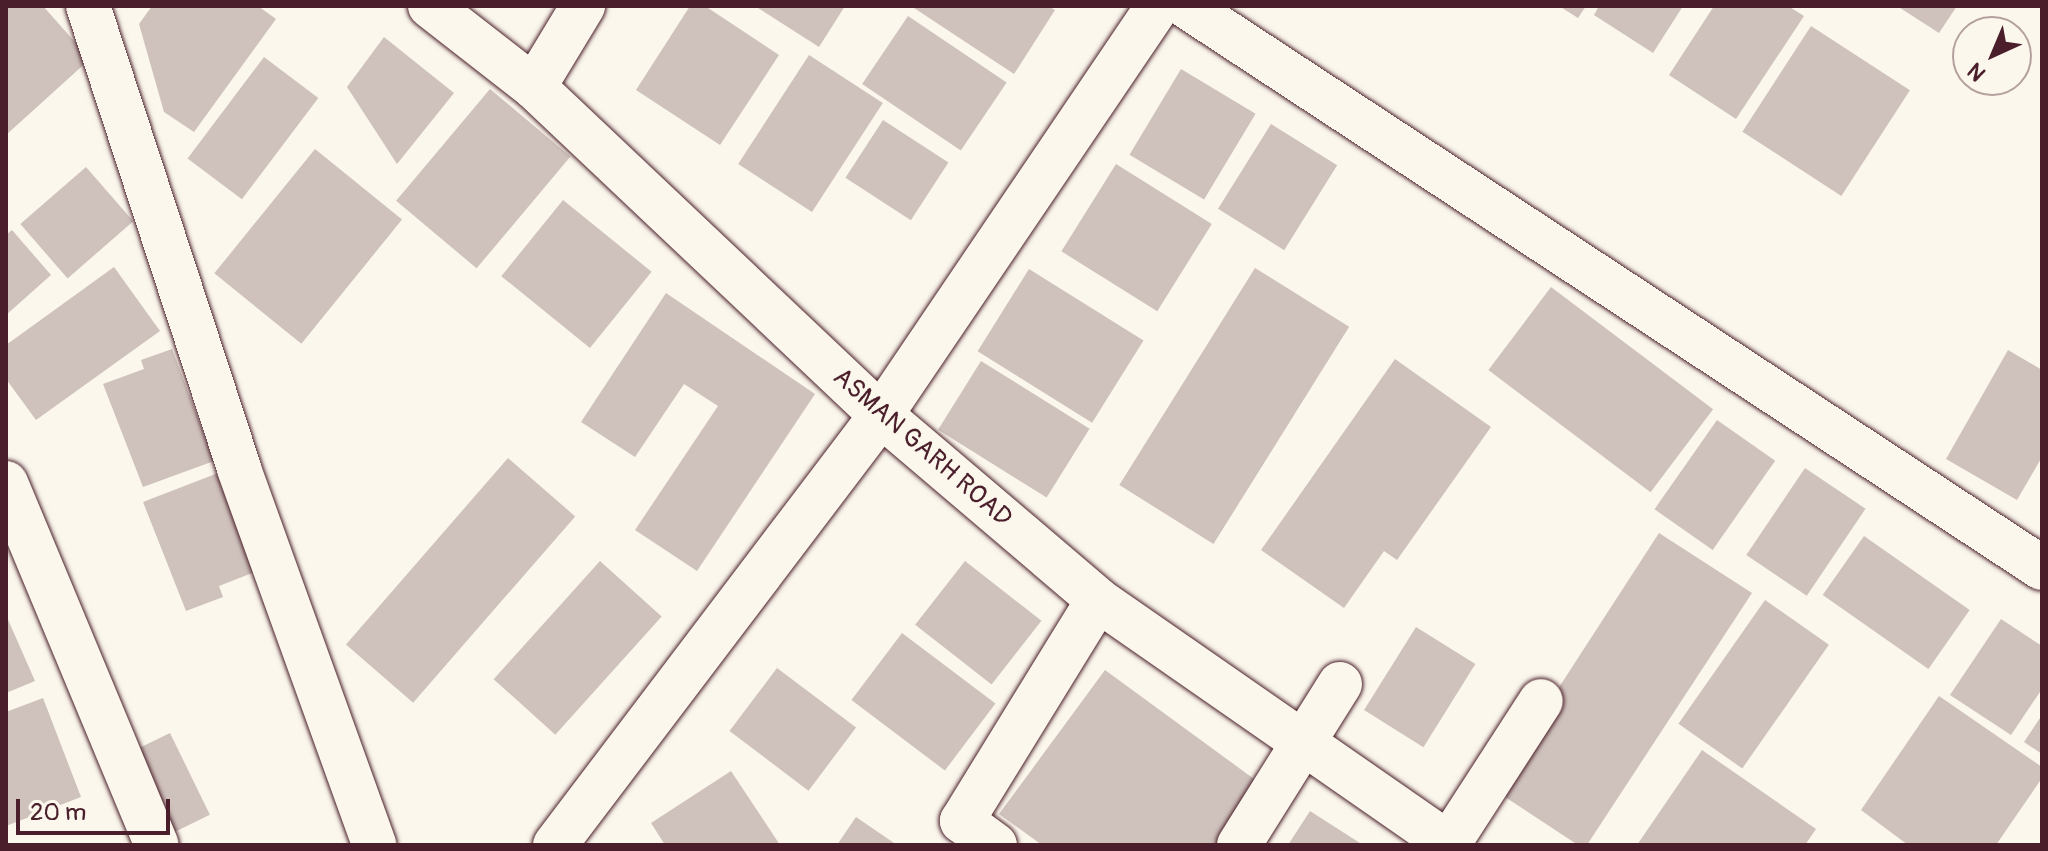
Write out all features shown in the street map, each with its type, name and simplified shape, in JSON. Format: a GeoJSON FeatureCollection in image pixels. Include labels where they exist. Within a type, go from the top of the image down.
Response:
{"type":"FeatureCollection","features":[{"type":"Feature","properties":{"kind":"street"},"geometry":{"type":"LineString","coordinates":[[88,6],[239,469],[374,845]]}},
{"type":"Feature","properties":{"kind":"street","name":"ASMAN GARH ROAD"},"geometry":{"type":"LineString","coordinates":[[430,6],[534,87],[881,415],[1098,600],[1450,844]]}},
{"type":"Feature","properties":{"kind":"street"},"geometry":{"type":"LineString","coordinates":[[534,87],[583,6]]}},
{"type":"Feature","properties":{"kind":"street"},"geometry":{"type":"LineString","coordinates":[[555,845],[881,415],[1158,6]]}},
{"type":"Feature","properties":{"kind":"street"},"geometry":{"type":"LineString","coordinates":[[1186,6],[2042,568]]}},
{"type":"Feature","properties":{"kind":"street"},"geometry":{"type":"LineString","coordinates":[[6,483],[157,845]]}},
{"type":"Feature","properties":{"kind":"street"},"geometry":{"type":"LineString","coordinates":[[995,845],[962,821],[1098,600]]}},
{"type":"Feature","properties":{"kind":"street"},"geometry":{"type":"LineString","coordinates":[[1239,845],[1340,684]]}},
{"type":"Feature","properties":{"kind":"street"},"geometry":{"type":"LineString","coordinates":[[1450,844],[1541,701]]}},
{"type":"Feature","properties":{"kind":"building"},"geometry":{"type":"Polygon","coordinates":[[[6,6],[43,6],[90,59],[6,135],[6,6]]]}},
{"type":"Feature","properties":{"kind":"building"},"geometry":{"type":"Polygon","coordinates":[[[152,6],[258,6],[276,19],[194,132],[164,112],[139,24],[152,6]]]}},
{"type":"Feature","properties":{"kind":"building"},"geometry":{"type":"Polygon","coordinates":[[[690,6],[705,6],[779,55],[720,145],[636,90],[690,6]]]}},
{"type":"Feature","properties":{"kind":"building"},"geometry":{"type":"Polygon","coordinates":[[[755,6],[845,6],[819,47],[755,6]]]}},
{"type":"Feature","properties":{"kind":"building"},"geometry":{"type":"Polygon","coordinates":[[[911,6],[1048,6],[1055,10],[1014,74],[911,6]]]}},
{"type":"Feature","properties":{"kind":"building"},"geometry":{"type":"Polygon","coordinates":[[[1559,6],[1586,6],[1578,18],[1559,6]]]}},
{"type":"Feature","properties":{"kind":"building"},"geometry":{"type":"Polygon","coordinates":[[[1599,6],[1683,6],[1653,53],[1594,15],[1599,6]]]}},
{"type":"Feature","properties":{"kind":"building"},"geometry":{"type":"Polygon","coordinates":[[[1714,6],[1788,6],[1804,16],[1736,119],[1669,75],[1714,6]]]}},
{"type":"Feature","properties":{"kind":"building"},"geometry":{"type":"Polygon","coordinates":[[[1897,6],[1957,6],[1939,33],[1897,6]]]}},
{"type":"Feature","properties":{"kind":"building"},"geometry":{"type":"Polygon","coordinates":[[[908,16],[1007,83],[961,151],[862,84],[908,16]]]}},
{"type":"Feature","properties":{"kind":"building"},"geometry":{"type":"Polygon","coordinates":[[[1811,26],[1910,90],[1841,196],[1742,132],[1811,26]]]}},
{"type":"Feature","properties":{"kind":"building"},"geometry":{"type":"Polygon","coordinates":[[[384,37],[454,93],[397,164],[347,87],[384,37]]]}},
{"type":"Feature","properties":{"kind":"building"},"geometry":{"type":"Polygon","coordinates":[[[809,55],[883,103],[812,212],[738,164],[809,55]]]}},
{"type":"Feature","properties":{"kind":"building"},"geometry":{"type":"Polygon","coordinates":[[[264,57],[318,98],[242,199],[188,158],[264,57]]]}},
{"type":"Feature","properties":{"kind":"building"},"geometry":{"type":"Polygon","coordinates":[[[1181,69],[1256,114],[1204,200],[1129,155],[1181,69]]]}},
{"type":"Feature","properties":{"kind":"building"},"geometry":{"type":"Polygon","coordinates":[[[490,89],[570,156],[477,268],[396,201],[490,89]]]}},
{"type":"Feature","properties":{"kind":"building"},"geometry":{"type":"Polygon","coordinates":[[[883,120],[948,162],[911,220],[845,178],[883,120]]]}},
{"type":"Feature","properties":{"kind":"building"},"geometry":{"type":"Polygon","coordinates":[[[1271,124],[1337,165],[1284,250],[1218,209],[1271,124]]]}},
{"type":"Feature","properties":{"kind":"building"},"geometry":{"type":"Polygon","coordinates":[[[315,149],[402,219],[301,344],[214,273],[315,149]]]}},
{"type":"Feature","properties":{"kind":"building"},"geometry":{"type":"Polygon","coordinates":[[[1116,164],[1212,224],[1157,311],[1061,251],[1116,164]]]}},
{"type":"Feature","properties":{"kind":"building"},"geometry":{"type":"Polygon","coordinates":[[[86,167],[133,221],[68,278],[20,224],[86,167]]]}},
{"type":"Feature","properties":{"kind":"building"},"geometry":{"type":"Polygon","coordinates":[[[563,200],[652,272],[590,348],[501,276],[563,200]]]}},
{"type":"Feature","properties":{"kind":"building"},"geometry":{"type":"Polygon","coordinates":[[[12,230],[51,275],[6,315],[6,235],[12,230]]]}},
{"type":"Feature","properties":{"kind":"building"},"geometry":{"type":"Polygon","coordinates":[[[114,267],[160,331],[36,420],[6,379],[6,345],[114,267]]]}},
{"type":"Feature","properties":{"kind":"building"},"geometry":{"type":"Polygon","coordinates":[[[1255,268],[1349,327],[1213,544],[1119,485],[1255,268]]]}},
{"type":"Feature","properties":{"kind":"building"},"geometry":{"type":"Polygon","coordinates":[[[1029,269],[1143,341],[1092,423],[978,351],[1029,269]]]}},
{"type":"Feature","properties":{"kind":"building"},"geometry":{"type":"Polygon","coordinates":[[[1551,287],[1713,409],[1651,492],[1488,370],[1551,287]]]}},
{"type":"Feature","properties":{"kind":"building"},"geometry":{"type":"Polygon","coordinates":[[[666,293],[815,394],[697,571],[635,530],[718,406],[684,384],[635,457],[581,422],[666,293]]]}},
{"type":"Feature","properties":{"kind":"building"},"geometry":{"type":"Polygon","coordinates":[[[172,349],[214,461],[143,487],[103,384],[144,369],[141,360],[172,349]]]}},
{"type":"Feature","properties":{"kind":"building"},"geometry":{"type":"Polygon","coordinates":[[[2008,350],[2042,370],[2042,457],[2017,500],[1946,459],[2008,350]]]}},
{"type":"Feature","properties":{"kind":"building"},"geometry":{"type":"Polygon","coordinates":[[[1395,359],[1491,427],[1397,560],[1384,551],[1344,608],[1261,550],[1395,359]]]}},
{"type":"Feature","properties":{"kind":"building"},"geometry":{"type":"Polygon","coordinates":[[[981,361],[1090,429],[1047,498],[938,430],[981,361]]]}},
{"type":"Feature","properties":{"kind":"building"},"geometry":{"type":"Polygon","coordinates":[[[1717,420],[1775,461],[1713,550],[1654,509],[1717,420]]]}},
{"type":"Feature","properties":{"kind":"building"},"geometry":{"type":"Polygon","coordinates":[[[508,458],[575,516],[413,703],[346,644],[508,458]]]}},
{"type":"Feature","properties":{"kind":"building"},"geometry":{"type":"Polygon","coordinates":[[[1805,468],[1866,509],[1807,596],[1746,555],[1805,468]]]}},
{"type":"Feature","properties":{"kind":"building"},"geometry":{"type":"Polygon","coordinates":[[[218,473],[257,571],[219,586],[223,597],[186,611],[143,502],[218,473]]]}},
{"type":"Feature","properties":{"kind":"building"},"geometry":{"type":"Polygon","coordinates":[[[1659,533],[1752,593],[1587,845],[1578,845],[1493,789],[1659,533]]]}},
{"type":"Feature","properties":{"kind":"building"},"geometry":{"type":"Polygon","coordinates":[[[1864,536],[1970,610],[1928,669],[1823,595],[1864,536]]]}},
{"type":"Feature","properties":{"kind":"building"},"geometry":{"type":"Polygon","coordinates":[[[600,561],[662,617],[555,735],[494,679],[600,561]]]}},
{"type":"Feature","properties":{"kind":"building"},"geometry":{"type":"Polygon","coordinates":[[[965,561],[1041,621],[992,685],[915,625],[965,561]]]}},
{"type":"Feature","properties":{"kind":"building"},"geometry":{"type":"Polygon","coordinates":[[[1765,600],[1829,645],[1742,768],[1678,724],[1765,600]]]}},
{"type":"Feature","properties":{"kind":"building"},"geometry":{"type":"Polygon","coordinates":[[[6,615],[35,681],[6,693],[6,615]]]}},
{"type":"Feature","properties":{"kind":"building"},"geometry":{"type":"Polygon","coordinates":[[[2001,619],[2042,646],[2042,689],[2011,735],[1950,695],[2001,619]]]}},
{"type":"Feature","properties":{"kind":"building"},"geometry":{"type":"Polygon","coordinates":[[[1416,627],[1475,664],[1423,747],[1364,710],[1416,627]]]}},
{"type":"Feature","properties":{"kind":"building"},"geometry":{"type":"Polygon","coordinates":[[[902,633],[995,703],[945,770],[851,700],[902,633]]]}},
{"type":"Feature","properties":{"kind":"building"},"geometry":{"type":"Polygon","coordinates":[[[777,668],[856,728],[809,791],[729,731],[777,668]]]}},
{"type":"Feature","properties":{"kind":"building"},"geometry":{"type":"Polygon","coordinates":[[[1105,670],[1265,787],[1223,845],[1042,845],[999,814],[1105,670]]]}},
{"type":"Feature","properties":{"kind":"building"},"geometry":{"type":"Polygon","coordinates":[[[1939,696],[2042,767],[2042,778],[1996,845],[1908,845],[1861,810],[1939,696]]]}},
{"type":"Feature","properties":{"kind":"building"},"geometry":{"type":"Polygon","coordinates":[[[43,698],[81,797],[6,826],[6,712],[43,698]]]}},
{"type":"Feature","properties":{"kind":"building"},"geometry":{"type":"Polygon","coordinates":[[[2042,715],[2042,754],[2024,742],[2042,715]]]}},
{"type":"Feature","properties":{"kind":"building"},"geometry":{"type":"Polygon","coordinates":[[[170,733],[210,815],[174,832],[134,751],[170,733]]]}},
{"type":"Feature","properties":{"kind":"building"},"geometry":{"type":"Polygon","coordinates":[[[1702,750],[1816,829],[1805,845],[1637,845],[1702,750]]]}},
{"type":"Feature","properties":{"kind":"building"},"geometry":{"type":"Polygon","coordinates":[[[731,771],[780,845],[665,845],[651,823],[731,771]]]}},
{"type":"Feature","properties":{"kind":"building"},"geometry":{"type":"Polygon","coordinates":[[[1310,811],[1363,845],[1288,845],[1310,811]]]}},
{"type":"Feature","properties":{"kind":"building"},"geometry":{"type":"Polygon","coordinates":[[[856,817],[897,845],[837,845],[856,817]]]}}]}
